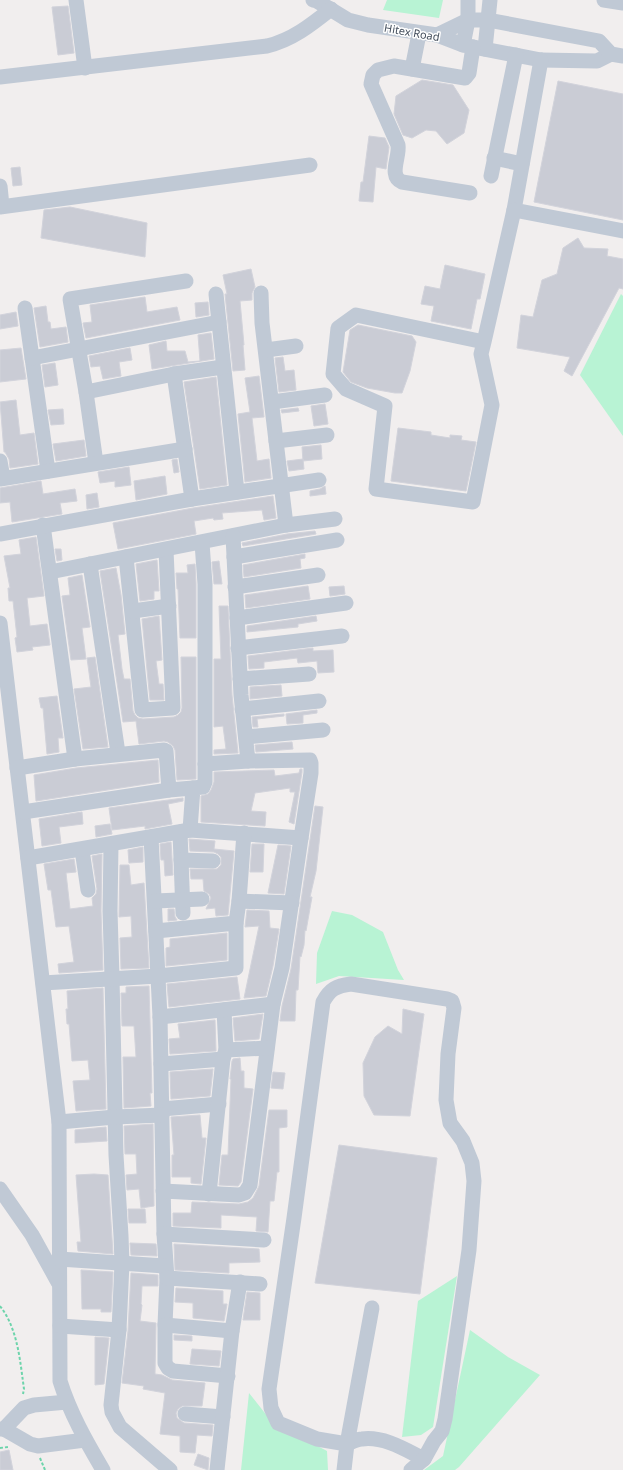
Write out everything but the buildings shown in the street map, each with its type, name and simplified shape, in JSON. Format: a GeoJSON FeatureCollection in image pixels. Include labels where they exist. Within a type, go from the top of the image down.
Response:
{"type":"FeatureCollection","features":[{"type":"Feature","properties":{"kind":"street"},"geometry":{"type":"LineString","coordinates":[[75,64],[76,0]]}},
{"type":"Feature","properties":{"kind":"street","name":"Hitex Road"},"geometry":{"type":"LineString","coordinates":[[316,0],[348,20],[419,34],[437,35],[474,47],[541,60],[598,61],[617,55]]}},
{"type":"Feature","properties":{"kind":"street"},"geometry":{"type":"LineString","coordinates":[[468,0],[468,20],[474,47]]}},
{"type":"Feature","properties":{"kind":"street"},"geometry":{"type":"LineString","coordinates":[[470,193],[402,182],[398,180],[395,176],[395,172],[399,151],[398,145],[371,84],[371,79],[378,70],[394,66],[465,78],[469,73],[474,47],[488,20],[490,0]]}},
{"type":"Feature","properties":{"kind":"street"},"geometry":{"type":"LineString","coordinates":[[604,0],[623,3]]}},
{"type":"Feature","properties":{"kind":"street"},"geometry":{"type":"LineString","coordinates":[[0,78],[75,64],[267,46],[279,43],[302,32],[331,9]]}},
{"type":"Feature","properties":{"kind":"street"},"geometry":{"type":"LineString","coordinates":[[437,35],[468,20],[488,20],[599,41],[617,55]]}},
{"type":"Feature","properties":{"kind":"street"},"geometry":{"type":"LineString","coordinates":[[412,69],[419,34]]}},
{"type":"Feature","properties":{"kind":"street"},"geometry":{"type":"LineString","coordinates":[[491,176],[516,55]]}},
{"type":"Feature","properties":{"kind":"street"},"geometry":{"type":"LineString","coordinates":[[484,342],[356,315],[338,328],[333,374],[346,388],[385,406],[376,489],[473,502],[492,405],[481,354],[484,342],[514,210],[541,60]]}},
{"type":"Feature","properties":{"kind":"street"},"geometry":{"type":"LineString","coordinates":[[494,158],[522,164]]}},
{"type":"Feature","properties":{"kind":"street"},"geometry":{"type":"LineString","coordinates":[[0,186],[1,206],[310,165]]}},
{"type":"Feature","properties":{"kind":"street"},"geometry":{"type":"LineString","coordinates":[[514,210],[623,231]]}},
{"type":"Feature","properties":{"kind":"street"},"geometry":{"type":"LineString","coordinates":[[96,463],[86,392],[70,299],[186,281]]}},
{"type":"Feature","properties":{"kind":"street"},"geometry":{"type":"LineString","coordinates":[[261,293],[262,323],[286,525]]}},
{"type":"Feature","properties":{"kind":"street"},"geometry":{"type":"LineString","coordinates":[[216,294],[237,492]]}},
{"type":"Feature","properties":{"kind":"street"},"geometry":{"type":"LineString","coordinates":[[24,308],[48,471]]}},
{"type":"Feature","properties":{"kind":"street"},"geometry":{"type":"LineString","coordinates":[[32,358],[219,322]]}},
{"type":"Feature","properties":{"kind":"street"},"geometry":{"type":"LineString","coordinates":[[266,350],[296,346]]}},
{"type":"Feature","properties":{"kind":"street"},"geometry":{"type":"LineString","coordinates":[[86,392],[174,374],[223,366]]}},
{"type":"Feature","properties":{"kind":"street"},"geometry":{"type":"LineString","coordinates":[[174,374],[192,499]]}},
{"type":"Feature","properties":{"kind":"street"},"geometry":{"type":"LineString","coordinates":[[272,402],[325,395]]}},
{"type":"Feature","properties":{"kind":"street"},"geometry":{"type":"LineString","coordinates":[[276,441],[327,435]]}},
{"type":"Feature","properties":{"kind":"street"},"geometry":{"type":"LineString","coordinates":[[0,461],[1,479],[185,449]]}},
{"type":"Feature","properties":{"kind":"street"},"geometry":{"type":"LineString","coordinates":[[0,534],[192,499],[320,480]]}},
{"type":"Feature","properties":{"kind":"street"},"geometry":{"type":"LineString","coordinates":[[50,572],[202,543],[286,525],[335,519]]}},
{"type":"Feature","properties":{"kind":"street"},"geometry":{"type":"LineString","coordinates":[[43,525],[75,759]]}},
{"type":"Feature","properties":{"kind":"street"},"geometry":{"type":"LineString","coordinates":[[233,536],[240,680],[248,761]]}},
{"type":"Feature","properties":{"kind":"street"},"geometry":{"type":"LineString","coordinates":[[234,557],[336,540]]}},
{"type":"Feature","properties":{"kind":"street"},"geometry":{"type":"LineString","coordinates":[[23,812],[169,790],[203,787],[205,764],[205,584],[202,543]]}},
{"type":"Feature","properties":{"kind":"street"},"geometry":{"type":"LineString","coordinates":[[126,557],[142,710],[173,708],[166,550]]}},
{"type":"Feature","properties":{"kind":"street"},"geometry":{"type":"LineString","coordinates":[[90,564],[118,753]]}},
{"type":"Feature","properties":{"kind":"street"},"geometry":{"type":"LineString","coordinates":[[235,587],[318,575]]}},
{"type":"Feature","properties":{"kind":"street"},"geometry":{"type":"LineString","coordinates":[[237,618],[346,603]]}},
{"type":"Feature","properties":{"kind":"street"},"geometry":{"type":"LineString","coordinates":[[132,611],[169,606]]}},
{"type":"Feature","properties":{"kind":"street"},"geometry":{"type":"LineString","coordinates":[[0,623],[59,1122],[60,1381],[67,1402],[85,1440],[103,1470]]}},
{"type":"Feature","properties":{"kind":"street"},"geometry":{"type":"LineString","coordinates":[[238,648],[342,636]]}},
{"type":"Feature","properties":{"kind":"street"},"geometry":{"type":"LineString","coordinates":[[240,680],[309,674]]}},
{"type":"Feature","properties":{"kind":"street"},"geometry":{"type":"LineString","coordinates":[[242,709],[319,701]]}},
{"type":"Feature","properties":{"kind":"street"},"geometry":{"type":"LineString","coordinates":[[246,737],[323,730]]}},
{"type":"Feature","properties":{"kind":"street"},"geometry":{"type":"LineString","coordinates":[[17,768],[118,753],[165,750],[169,790]]}},
{"type":"Feature","properties":{"kind":"street"},"geometry":{"type":"LineString","coordinates":[[163,1191],[239,1195],[246,1193],[250,1185],[273,1004],[282,968],[311,773],[310,760],[248,761],[205,764]]}},
{"type":"Feature","properties":{"kind":"street"},"geometry":{"type":"LineString","coordinates":[[183,906],[181,860],[193,788]]}},
{"type":"Feature","properties":{"kind":"street"},"geometry":{"type":"LineString","coordinates":[[28,858],[82,850],[185,831],[244,833],[301,838]]}},
{"type":"Feature","properties":{"kind":"street"},"geometry":{"type":"LineString","coordinates":[[43,983],[158,976],[236,968],[236,923],[244,833]]}},
{"type":"Feature","properties":{"kind":"street"},"geometry":{"type":"LineString","coordinates":[[151,837],[160,1017],[166,1272],[165,1363],[168,1368],[173,1371],[228,1376]]}},
{"type":"Feature","properties":{"kind":"street"},"geometry":{"type":"LineString","coordinates":[[111,845],[110,911],[116,1155],[122,1236],[119,1330],[112,1393],[112,1412],[120,1427],[170,1470]]}},
{"type":"Feature","properties":{"kind":"street"},"geometry":{"type":"LineString","coordinates":[[82,850],[88,890]]}},
{"type":"Feature","properties":{"kind":"street"},"geometry":{"type":"LineString","coordinates":[[181,860],[213,861]]}},
{"type":"Feature","properties":{"kind":"street"},"geometry":{"type":"LineString","coordinates":[[155,901],[183,906],[202,899]]}},
{"type":"Feature","properties":{"kind":"street"},"geometry":{"type":"LineString","coordinates":[[239,901],[292,903]]}},
{"type":"Feature","properties":{"kind":"street"},"geometry":{"type":"LineString","coordinates":[[156,931],[236,923]]}},
{"type":"Feature","properties":{"kind":"street"},"geometry":{"type":"LineString","coordinates":[[411,1470],[424,1459],[434,1441],[442,1431],[445,1420],[469,1250],[474,1181],[472,1163],[463,1141],[450,1123],[446,1100],[448,1054],[454,1008],[452,1001],[447,999],[351,984],[338,986],[327,994],[323,1002],[269,1389],[271,1408],[278,1423],[317,1439],[347,1444],[362,1439],[381,1440],[424,1459]]}},
{"type":"Feature","properties":{"kind":"street"},"geometry":{"type":"LineString","coordinates":[[160,1017],[273,1004]]}},
{"type":"Feature","properties":{"kind":"street"},"geometry":{"type":"LineString","coordinates":[[209,1194],[224,1054],[224,1010]]}},
{"type":"Feature","properties":{"kind":"street"},"geometry":{"type":"LineString","coordinates":[[161,1064],[267,1048]]}},
{"type":"Feature","properties":{"kind":"street"},"geometry":{"type":"LineString","coordinates":[[59,1122],[162,1112],[218,1104]]}},
{"type":"Feature","properties":{"kind":"street"},"geometry":{"type":"LineString","coordinates":[[0,1189],[32,1235],[59,1285]]}},
{"type":"Feature","properties":{"kind":"street"},"geometry":{"type":"LineString","coordinates":[[164,1234],[264,1240]]}},
{"type":"Feature","properties":{"kind":"street"},"geometry":{"type":"LineString","coordinates":[[59,1259],[122,1263],[166,1272],[260,1284]]}},
{"type":"Feature","properties":{"kind":"street"},"geometry":{"type":"LineString","coordinates":[[216,1470],[232,1331],[240,1282]]}},
{"type":"Feature","properties":{"kind":"street"},"geometry":{"type":"LineString","coordinates":[[344,1470],[347,1444],[372,1308]]}},
{"type":"Feature","properties":{"kind":"street"},"geometry":{"type":"LineString","coordinates":[[165,1325],[232,1331]]}},
{"type":"Feature","properties":{"kind":"street"},"geometry":{"type":"LineString","coordinates":[[60,1326],[119,1330]]}},
{"type":"Feature","properties":{"kind":"street"},"geometry":{"type":"LineString","coordinates":[[67,1402],[34,1405],[24,1408],[2,1429],[30,1444],[38,1446],[85,1440]]}},
{"type":"Feature","properties":{"kind":"street"},"geometry":{"type":"LineString","coordinates":[[185,1414],[223,1417]]}},
{"type":"Feature","properties":{"kind":"path"},"geometry":{"type":"LineString","coordinates":[[0,1306],[6,1315],[15,1337],[24,1389],[22,1396]]}},
{"type":"Feature","properties":{"kind":"green space"},"geometry":{"type":"Polygon","coordinates":[[[387,0],[443,0],[439,18],[383,10],[387,0]]]}},
{"type":"Feature","properties":{"kind":"green space"},"geometry":{"type":"Polygon","coordinates":[[[621,294],[623,296],[623,436],[580,375],[621,294]]]}},
{"type":"Feature","properties":{"kind":"green space"},"geometry":{"type":"Polygon","coordinates":[[[332,911],[352,915],[383,932],[398,970],[404,980],[339,976],[316,984],[317,953],[332,911]]]}},
{"type":"Feature","properties":{"kind":"green space"},"geometry":{"type":"Polygon","coordinates":[[[457,1276],[433,1427],[421,1435],[402,1437],[418,1301],[457,1276]]]}},
{"type":"Feature","properties":{"kind":"green space"},"geometry":{"type":"Polygon","coordinates":[[[470,1330],[508,1357],[540,1375],[459,1467],[455,1470],[424,1470],[443,1456],[470,1330]]]}},
{"type":"Feature","properties":{"kind":"green space"},"geometry":{"type":"Polygon","coordinates":[[[249,1393],[279,1431],[306,1440],[327,1451],[328,1470],[241,1470],[249,1393]]]}}]}
